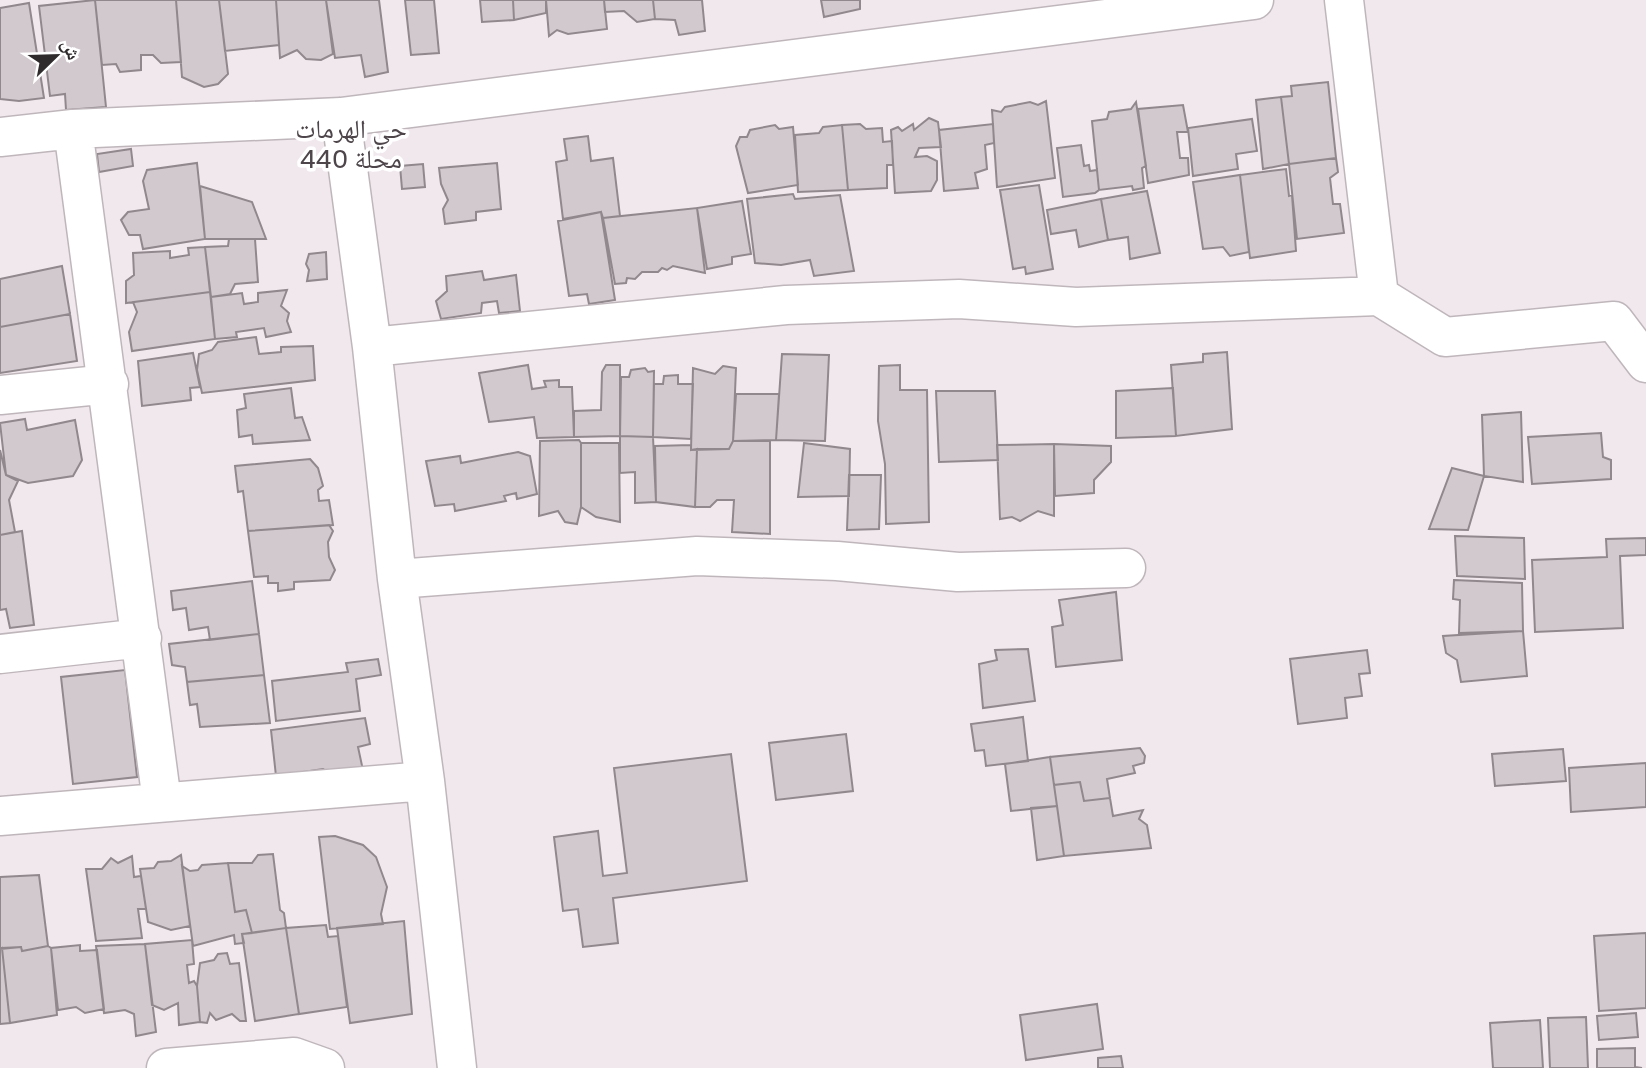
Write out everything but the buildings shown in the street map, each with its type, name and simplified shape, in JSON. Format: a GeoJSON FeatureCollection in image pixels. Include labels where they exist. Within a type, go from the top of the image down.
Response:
{"type":"FeatureCollection","features":[{"type":"Feature","properties":{"kind":"street"},"geometry":{"type":"LineString","coordinates":[[0,137],[73,129],[341,117],[1254,0]]}},
{"type":"Feature","properties":{"kind":"street"},"geometry":{"type":"LineString","coordinates":[[1344,0],[1379,296]]}},
{"type":"Feature","properties":{"kind":"street"},"geometry":{"type":"LineString","coordinates":[[341,117],[372,346],[397,579],[425,781],[457,1068]]}},
{"type":"Feature","properties":{"kind":"street"},"geometry":{"type":"LineString","coordinates":[[73,129],[109,384],[162,802]]}},
{"type":"Feature","properties":{"kind":"street"},"geometry":{"type":"LineString","coordinates":[[372,346],[786,305],[959,299],[1076,307],[1379,296],[1445,337],[1614,321],[1646,363]]}},
{"type":"Feature","properties":{"kind":"street"},"geometry":{"type":"LineString","coordinates":[[0,395],[109,384]]}},
{"type":"Feature","properties":{"kind":"street"},"geometry":{"type":"LineString","coordinates":[[397,579],[697,556],[837,561],[958,572],[1126,568]]}},
{"type":"Feature","properties":{"kind":"street"},"geometry":{"type":"LineString","coordinates":[[0,654],[142,638]]}},
{"type":"Feature","properties":{"kind":"street"},"geometry":{"type":"LineString","coordinates":[[0,816],[425,781]]}},
{"type":"Feature","properties":{"kind":"street"},"geometry":{"type":"LineString","coordinates":[[166,1068],[267,1063],[294,1057],[325,1068]]}},
{"type":"Feature","properties":{"kind":"district","name":"حي الهرمات محلة 440"},"geometry":{"type":"Point","coordinates":[351,144]}}]}
